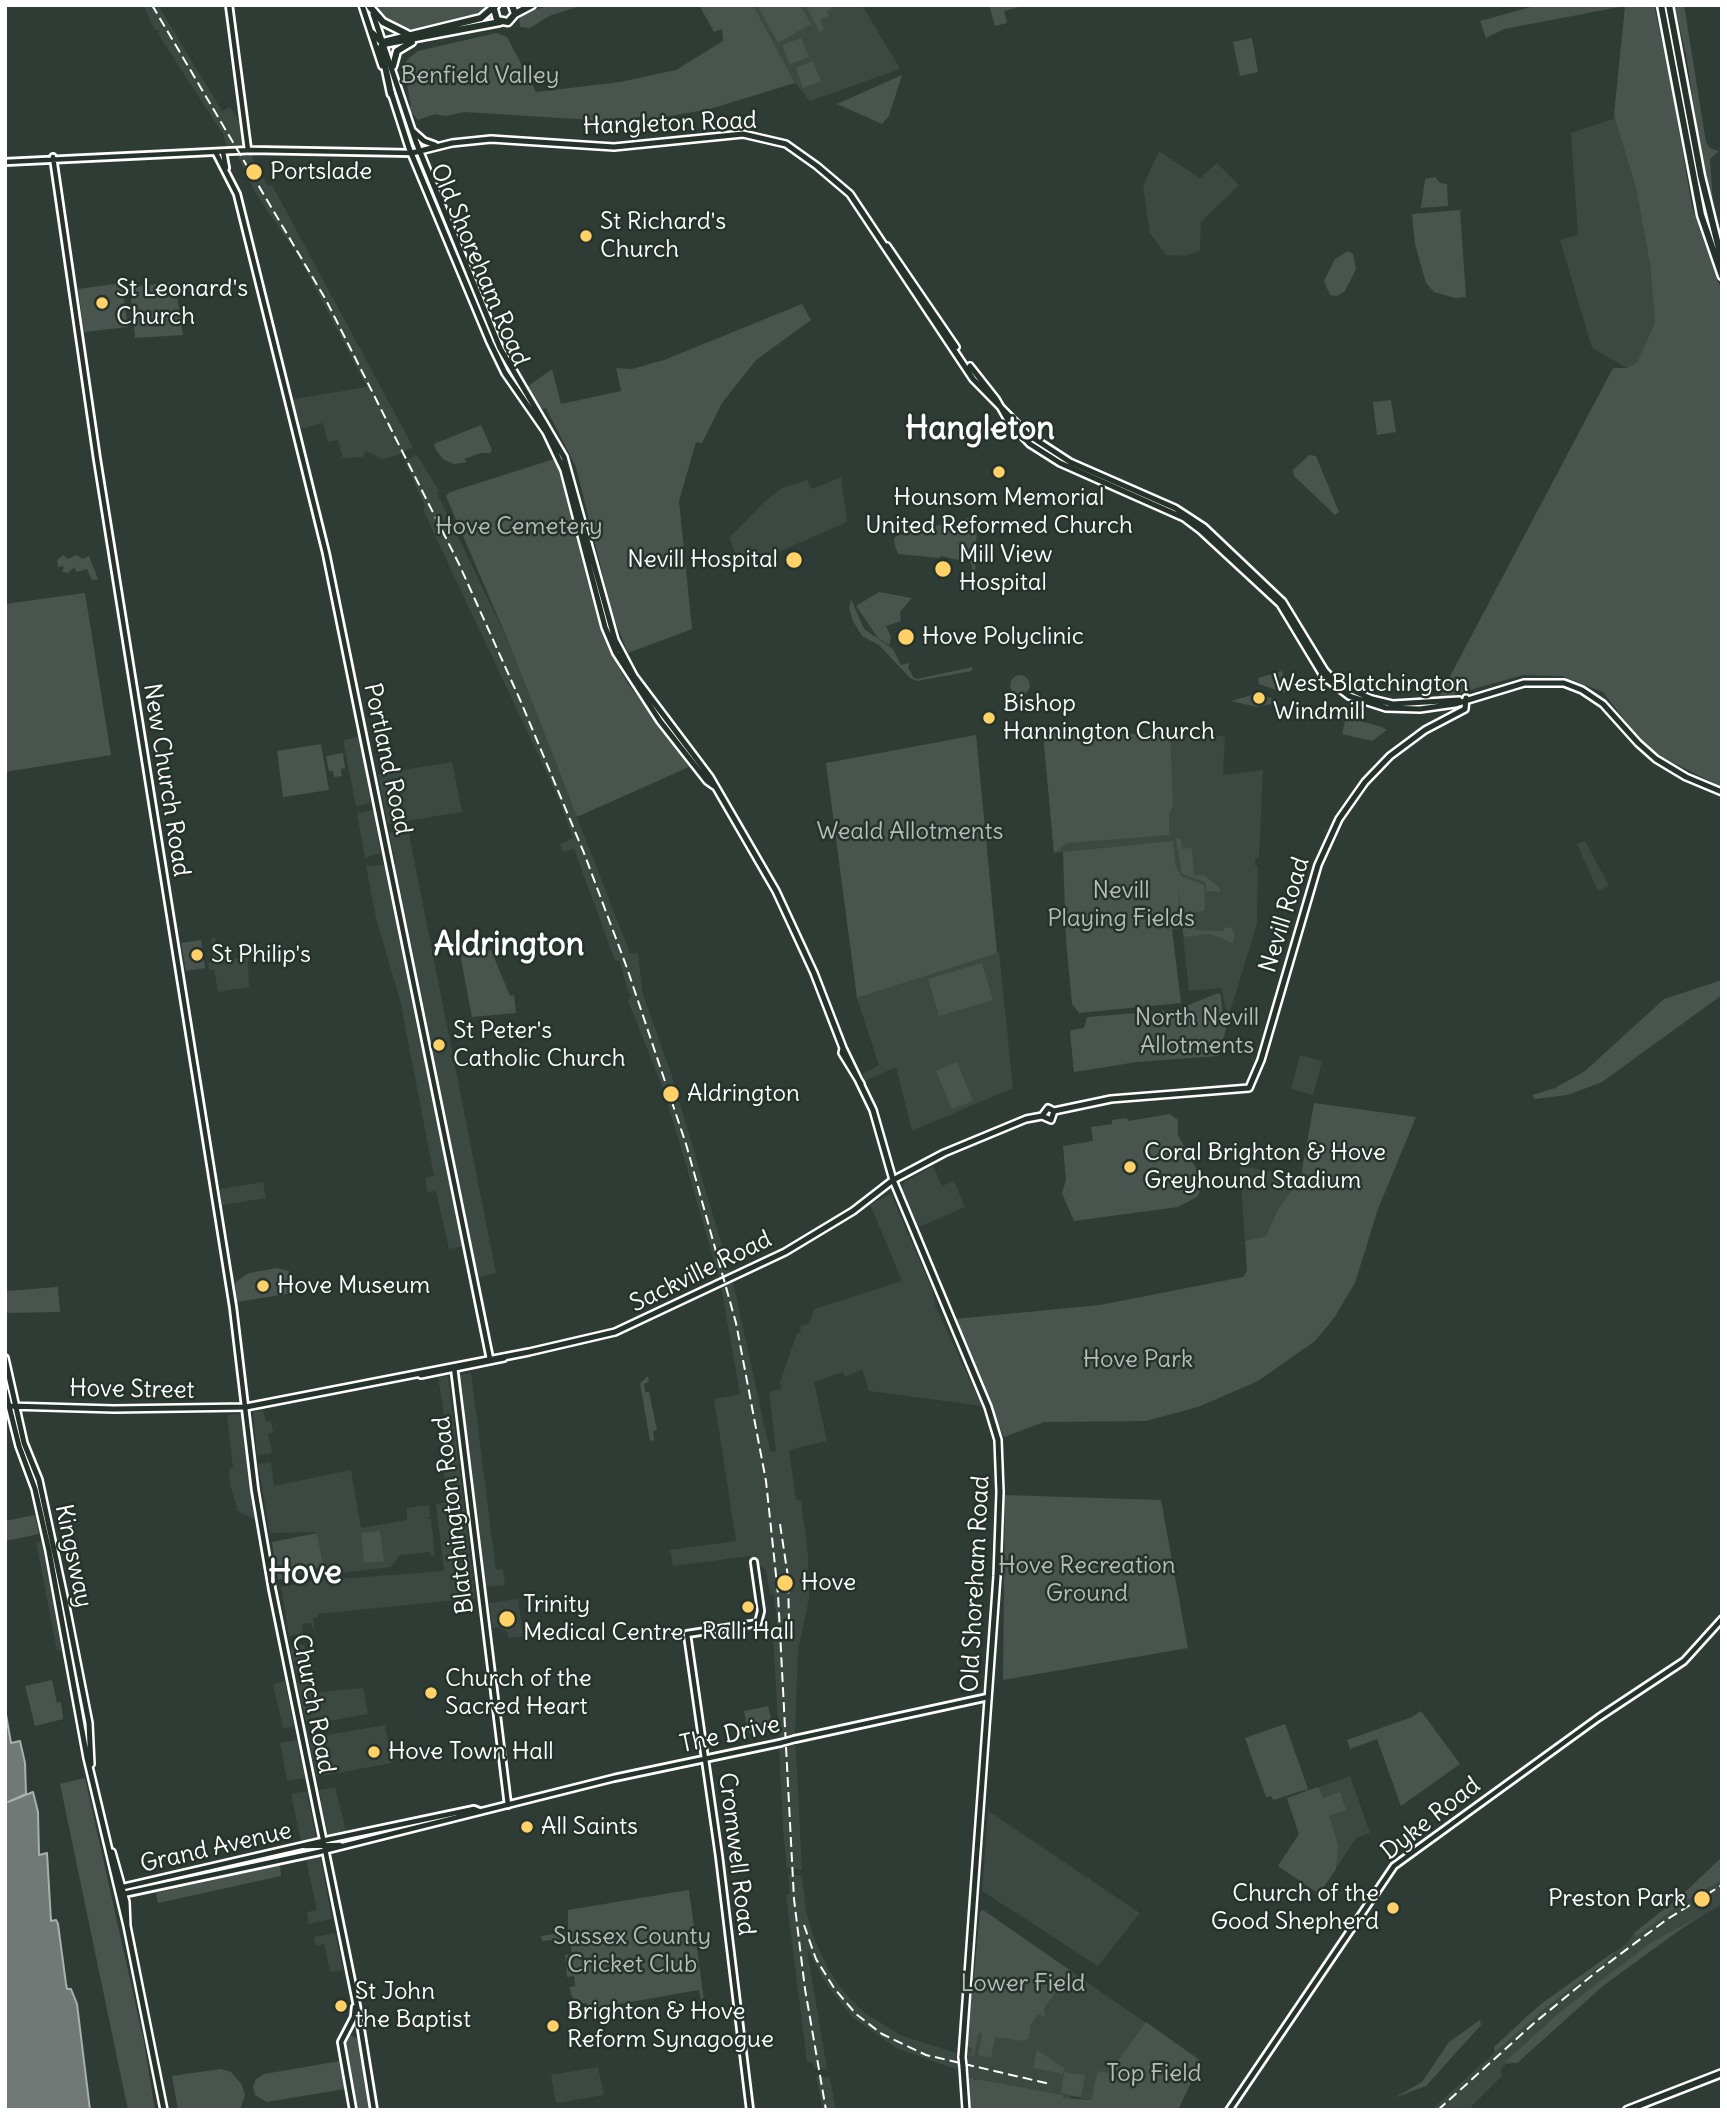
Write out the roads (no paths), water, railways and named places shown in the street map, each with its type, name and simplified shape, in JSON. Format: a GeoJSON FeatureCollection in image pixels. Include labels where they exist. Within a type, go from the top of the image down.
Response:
{"type":"FeatureCollection","features":[{"type":"Feature","properties":{"kind":"highway"},"geometry":{"type":"LineString","coordinates":[[512,5],[515,14]]}},
{"type":"Feature","properties":{"kind":"highway"},"geometry":{"type":"LineString","coordinates":[[518,5],[530,6]]}},
{"type":"Feature","properties":{"kind":"highway"},"geometry":{"type":"LineString","coordinates":[[1661,5],[1701,215],[1722,276]]}},
{"type":"Feature","properties":{"kind":"highway"},"geometry":{"type":"LineString","coordinates":[[1669,5],[1701,176],[1722,261]]}},
{"type":"Feature","properties":{"kind":"highway"},"geometry":{"type":"LineString","coordinates":[[367,6],[388,26],[410,34]]}},
{"type":"Feature","properties":{"kind":"highway"},"geometry":{"type":"LineString","coordinates":[[495,6],[494,15],[500,22]]}},
{"type":"Feature","properties":{"kind":"highway"},"geometry":{"type":"LineString","coordinates":[[384,43],[410,34],[481,18],[495,6]]}},
{"type":"Feature","properties":{"kind":"highway"},"geometry":{"type":"LineString","coordinates":[[384,43],[508,22],[515,14],[530,6]]}},
{"type":"Feature","properties":{"kind":"highway"},"geometry":{"type":"LineString","coordinates":[[372,33],[384,43],[391,94]]}},
{"type":"Feature","properties":{"kind":"highway"},"geometry":{"type":"LineString","coordinates":[[393,66],[397,51],[417,39]]}},
{"type":"Feature","properties":{"kind":"highway"},"geometry":{"type":"LineString","coordinates":[[1627,2110],[1722,2073]]}},
{"type":"Feature","properties":{"kind":"main road"},"geometry":{"type":"LineString","coordinates":[[229,5],[248,150]]}},
{"type":"Feature","properties":{"kind":"main road","name":"Old Shoreham Road"},"geometry":{"type":"LineString","coordinates":[[367,6],[372,33],[412,153],[505,373],[546,432],[564,470],[606,627],[616,653],[660,721],[706,781],[714,786]]}},
{"type":"Feature","properties":{"kind":"main road","name":"Old Shoreham Road"},"geometry":{"type":"LineString","coordinates":[[367,6],[393,66],[409,123],[507,363],[564,457],[582,511],[610,626],[624,659],[714,786],[794,927],[847,1063],[873,1110],[893,1180],[988,1407],[998,1440],[1000,1500],[989,1697],[962,2057],[966,2110]]}},
{"type":"Feature","properties":{"kind":"main road"},"geometry":{"type":"LineString","coordinates":[[409,123],[421,139],[441,145]]}},
{"type":"Feature","properties":{"kind":"main road","name":"Hangleton Road"},"geometry":{"type":"LineString","coordinates":[[412,153],[441,145],[491,139],[646,146],[712,136],[757,135],[786,144],[829,175],[866,214],[927,313],[973,379],[992,402],[998,403],[1019,428],[1044,451],[1186,514],[1287,607],[1335,684],[1386,705],[1414,705],[1466,698]]}},
{"type":"Feature","properties":{"kind":"main road"},"geometry":{"type":"LineString","coordinates":[[5,162],[248,150],[412,153]]}},
{"type":"Feature","properties":{"kind":"main road","name":"Portland Road"},"geometry":{"type":"LineString","coordinates":[[223,152],[227,172]]}},
{"type":"Feature","properties":{"kind":"main road","name":"Portland Road"},"geometry":{"type":"LineString","coordinates":[[216,153],[237,194],[326,553],[490,1359]]}},
{"type":"Feature","properties":{"kind":"main road","name":"New Church Road"},"geometry":{"type":"LineString","coordinates":[[53,158],[86,386],[198,1081],[246,1407]]}},
{"type":"Feature","properties":{"kind":"main road"},"geometry":{"type":"LineString","coordinates":[[1466,698],[1534,681],[1570,685],[1603,704],[1637,743],[1656,758],[1686,777],[1722,792]]}},
{"type":"Feature","properties":{"kind":"main road","name":"Nevill Road"},"geometry":{"type":"LineString","coordinates":[[893,1180],[995,1130],[1042,1116],[1046,1109],[1054,1111],[1111,1098],[1236,1087],[1254,1078],[1318,865],[1334,829],[1360,788],[1390,756],[1425,730],[1465,709],[1466,698]]}},
{"type":"Feature","properties":{"kind":"main road","name":"Sackville Road"},"geometry":{"type":"LineString","coordinates":[[246,1407],[454,1368],[627,1328],[819,1233],[893,1180]]}},
{"type":"Feature","properties":{"kind":"main road","name":"Sackville Road"},"geometry":{"type":"LineString","coordinates":[[454,1368],[507,1357]]}},
{"type":"Feature","properties":{"kind":"main road","name":"Kingsway"},"geometry":{"type":"LineString","coordinates":[[5,1358],[24,1443],[38,1480],[67,1613],[89,1723],[91,1764],[121,1891],[164,2110]]}},
{"type":"Feature","properties":{"kind":"main road","name":"Blatchington Road"},"geometry":{"type":"LineString","coordinates":[[454,1368],[508,1805]]}},
{"type":"Feature","properties":{"kind":"main road","name":"Kingsway"},"geometry":{"type":"LineString","coordinates":[[5,1390],[19,1446],[35,1489],[87,1758],[91,1764]]}},
{"type":"Feature","properties":{"kind":"main road","name":"Hove Street"},"geometry":{"type":"LineString","coordinates":[[9,1406],[114,1409],[246,1407]]}},
{"type":"Feature","properties":{"kind":"main road","name":"Church Road"},"geometry":{"type":"LineString","coordinates":[[246,1407],[272,1589],[362,2040],[373,2110]]}},
{"type":"Feature","properties":{"kind":"main road","name":"Cromwell Road"},"geometry":{"type":"LineString","coordinates":[[750,2110],[706,1758],[687,1634],[747,1627],[761,1619],[754,1562]]}},
{"type":"Feature","properties":{"kind":"main road","name":"Dyke Road"},"geometry":{"type":"LineString","coordinates":[[1229,2110],[1394,1866],[1696,1650],[1722,1619]]}},
{"type":"Feature","properties":{"kind":"main road","name":"The Drive"},"geometry":{"type":"LineString","coordinates":[[324,1846],[341,1846],[706,1758],[989,1697]]}},
{"type":"Feature","properties":{"kind":"main road","name":"The Drive"},"geometry":{"type":"LineString","coordinates":[[324,1846],[361,1834],[474,1809],[480,1811]]}},
{"type":"Feature","properties":{"kind":"main road"},"geometry":{"type":"LineString","coordinates":[[361,1834],[362,1841]]}},
{"type":"Feature","properties":{"kind":"main road","name":"Grand Avenue"},"geometry":{"type":"LineString","coordinates":[[121,1891],[135,1893],[277,1856],[305,1846],[324,1846]]}},
{"type":"Feature","properties":{"kind":"main road","name":"Grand Avenue"},"geometry":{"type":"LineString","coordinates":[[121,1891],[151,1881],[277,1856],[289,1858],[324,1846]]}},
{"type":"Feature","properties":{"kind":"main road"},"geometry":{"type":"LineString","coordinates":[[288,1851],[289,1858]]}},
{"type":"Feature","properties":{"kind":"main road"},"geometry":{"type":"LineString","coordinates":[[151,1881],[153,1888]]}},
{"type":"Feature","properties":{"kind":"main road","name":"Kingsway"},"geometry":{"type":"LineString","coordinates":[[121,1891],[127,1926]]}},
{"type":"Feature","properties":{"kind":"main road","name":"Grand Avenue"},"geometry":{"type":"LineString","coordinates":[[125,1902],[135,1893]]}},
{"type":"Feature","properties":{"kind":"main road","name":"Church Road"},"geometry":{"type":"LineString","coordinates":[[353,2110],[341,2042],[355,2017],[355,2006]]}},
{"type":"Feature","properties":{"kind":"main road"},"geometry":{"type":"LineString","coordinates":[[346,2034],[357,2034],[362,2040]]}},
{"type":"Feature","properties":{"kind":"railway"},"geometry":{"type":"LineString","coordinates":[[152,5],[326,300],[459,564],[521,702],[584,853],[627,968],[686,1144],[736,1323],[766,1481],[778,1594],[794,1899],[805,1989],[826,2110]]}},
{"type":"Feature","properties":{"kind":"railway"},"geometry":{"type":"LineString","coordinates":[[780,1524],[788,1577],[789,1621]]}},
{"type":"Feature","properties":{"kind":"railway"},"geometry":{"type":"LineString","coordinates":[[1438,2110],[1533,2024],[1595,1973],[1666,1920],[1722,1885]]}},
{"type":"Feature","properties":{"kind":"railway"},"geometry":{"type":"LineString","coordinates":[[804,1925],[816,1959],[834,1988],[856,2014],[882,2034],[926,2055],[1050,2084]]}},
{"type":"Feature","properties":{"kind":"place","name":"Portslade"},"geometry":{"type":"Point","coordinates":[254,172]}},
{"type":"Feature","properties":{"kind":"place","name":"St Richard's Church"},"geometry":{"type":"Point","coordinates":[586,236]}},
{"type":"Feature","properties":{"kind":"place","name":"St Leonard's Church"},"geometry":{"type":"Point","coordinates":[102,303]}},
{"type":"Feature","properties":{"kind":"place","name":"Hounsom Memorial United Reformed Church"},"geometry":{"type":"Point","coordinates":[999,472]}},
{"type":"Feature","properties":{"kind":"place","name":"Nevill Hospital"},"geometry":{"type":"Point","coordinates":[794,560]}},
{"type":"Feature","properties":{"kind":"place","name":"Mill View Hospital"},"geometry":{"type":"Point","coordinates":[943,569]}},
{"type":"Feature","properties":{"kind":"place","name":"Hove Polyclinic"},"geometry":{"type":"Point","coordinates":[906,637]}},
{"type":"Feature","properties":{"kind":"place","name":"West Blatchington Windmill"},"geometry":{"type":"Point","coordinates":[1259,698]}},
{"type":"Feature","properties":{"kind":"place","name":"Bishop Hannington Church"},"geometry":{"type":"Point","coordinates":[989,718]}},
{"type":"Feature","properties":{"kind":"place","name":"St Philip's"},"geometry":{"type":"Point","coordinates":[197,955]}},
{"type":"Feature","properties":{"kind":"place","name":"St Peter's Catholic Church"},"geometry":{"type":"Point","coordinates":[439,1045]}},
{"type":"Feature","properties":{"kind":"place","name":"Aldrington"},"geometry":{"type":"Point","coordinates":[671,1094]}},
{"type":"Feature","properties":{"kind":"place","name":"Coral Brighton & Hove Greyhound Stadium"},"geometry":{"type":"Point","coordinates":[1130,1167]}},
{"type":"Feature","properties":{"kind":"place","name":"Hove Museum"},"geometry":{"type":"Point","coordinates":[263,1286]}},
{"type":"Feature","properties":{"kind":"place","name":"Hove"},"geometry":{"type":"Point","coordinates":[785,1583]}},
{"type":"Feature","properties":{"kind":"place","name":"Ralli Hall"},"geometry":{"type":"Point","coordinates":[748,1607]}},
{"type":"Feature","properties":{"kind":"place","name":"Trinity Medical Centre"},"geometry":{"type":"Point","coordinates":[507,1619]}},
{"type":"Feature","properties":{"kind":"place","name":"Church of the Sacred Heart"},"geometry":{"type":"Point","coordinates":[431,1693]}},
{"type":"Feature","properties":{"kind":"place","name":"Hove Town Hall"},"geometry":{"type":"Point","coordinates":[374,1752]}},
{"type":"Feature","properties":{"kind":"place","name":"All Saints"},"geometry":{"type":"Point","coordinates":[527,1827]}},
{"type":"Feature","properties":{"kind":"place","name":"Preston Park"},"geometry":{"type":"Point","coordinates":[1702,1899]}},
{"type":"Feature","properties":{"kind":"place","name":"Church of the Good Shepherd"},"geometry":{"type":"Point","coordinates":[1393,1908]}},
{"type":"Feature","properties":{"kind":"place","name":"St John the Baptist"},"geometry":{"type":"Point","coordinates":[341,2006]}},
{"type":"Feature","properties":{"kind":"place","name":"Brighton & Hove Reform Synagogue"},"geometry":{"type":"Point","coordinates":[553,2026]}},
{"type":"Feature","properties":{"kind":"district","name":"Hangleton"},"geometry":{"type":"Point","coordinates":[980,430]}},
{"type":"Feature","properties":{"kind":"district","name":"Aldrington"},"geometry":{"type":"Point","coordinates":[509,946]}},
{"type":"Feature","properties":{"kind":"district","name":"Hove"},"geometry":{"type":"Point","coordinates":[305,1574]}},
{"type":"Feature","properties":{"kind":"park label","name":"Benfield Valley"},"geometry":{"type":"Point","coordinates":[480,76]}},
{"type":"Feature","properties":{"kind":"park label","name":"Hove Cemetery"},"geometry":{"type":"Point","coordinates":[519,527]}},
{"type":"Feature","properties":{"kind":"park label","name":"Weald Allotments"},"geometry":{"type":"Point","coordinates":[910,832]}},
{"type":"Feature","properties":{"kind":"park label","name":"Nevill Playing Fields"},"geometry":{"type":"Point","coordinates":[1121,905]}},
{"type":"Feature","properties":{"kind":"park label","name":"North Nevill Allotments"},"geometry":{"type":"Point","coordinates":[1197,1032]}},
{"type":"Feature","properties":{"kind":"park label","name":"Hove Park"},"geometry":{"type":"Point","coordinates":[1138,1360]}},
{"type":"Feature","properties":{"kind":"park label","name":"Hove Recreation Ground"},"geometry":{"type":"Point","coordinates":[1087,1580]}},
{"type":"Feature","properties":{"kind":"park label","name":"Sussex County Cricket Club"},"geometry":{"type":"Point","coordinates":[632,1951]}},
{"type":"Feature","properties":{"kind":"park label","name":"Lower Field"},"geometry":{"type":"Point","coordinates":[1023,1984]}},
{"type":"Feature","properties":{"kind":"park label","name":"Top Field"},"geometry":{"type":"Point","coordinates":[1154,2074]}}]}
